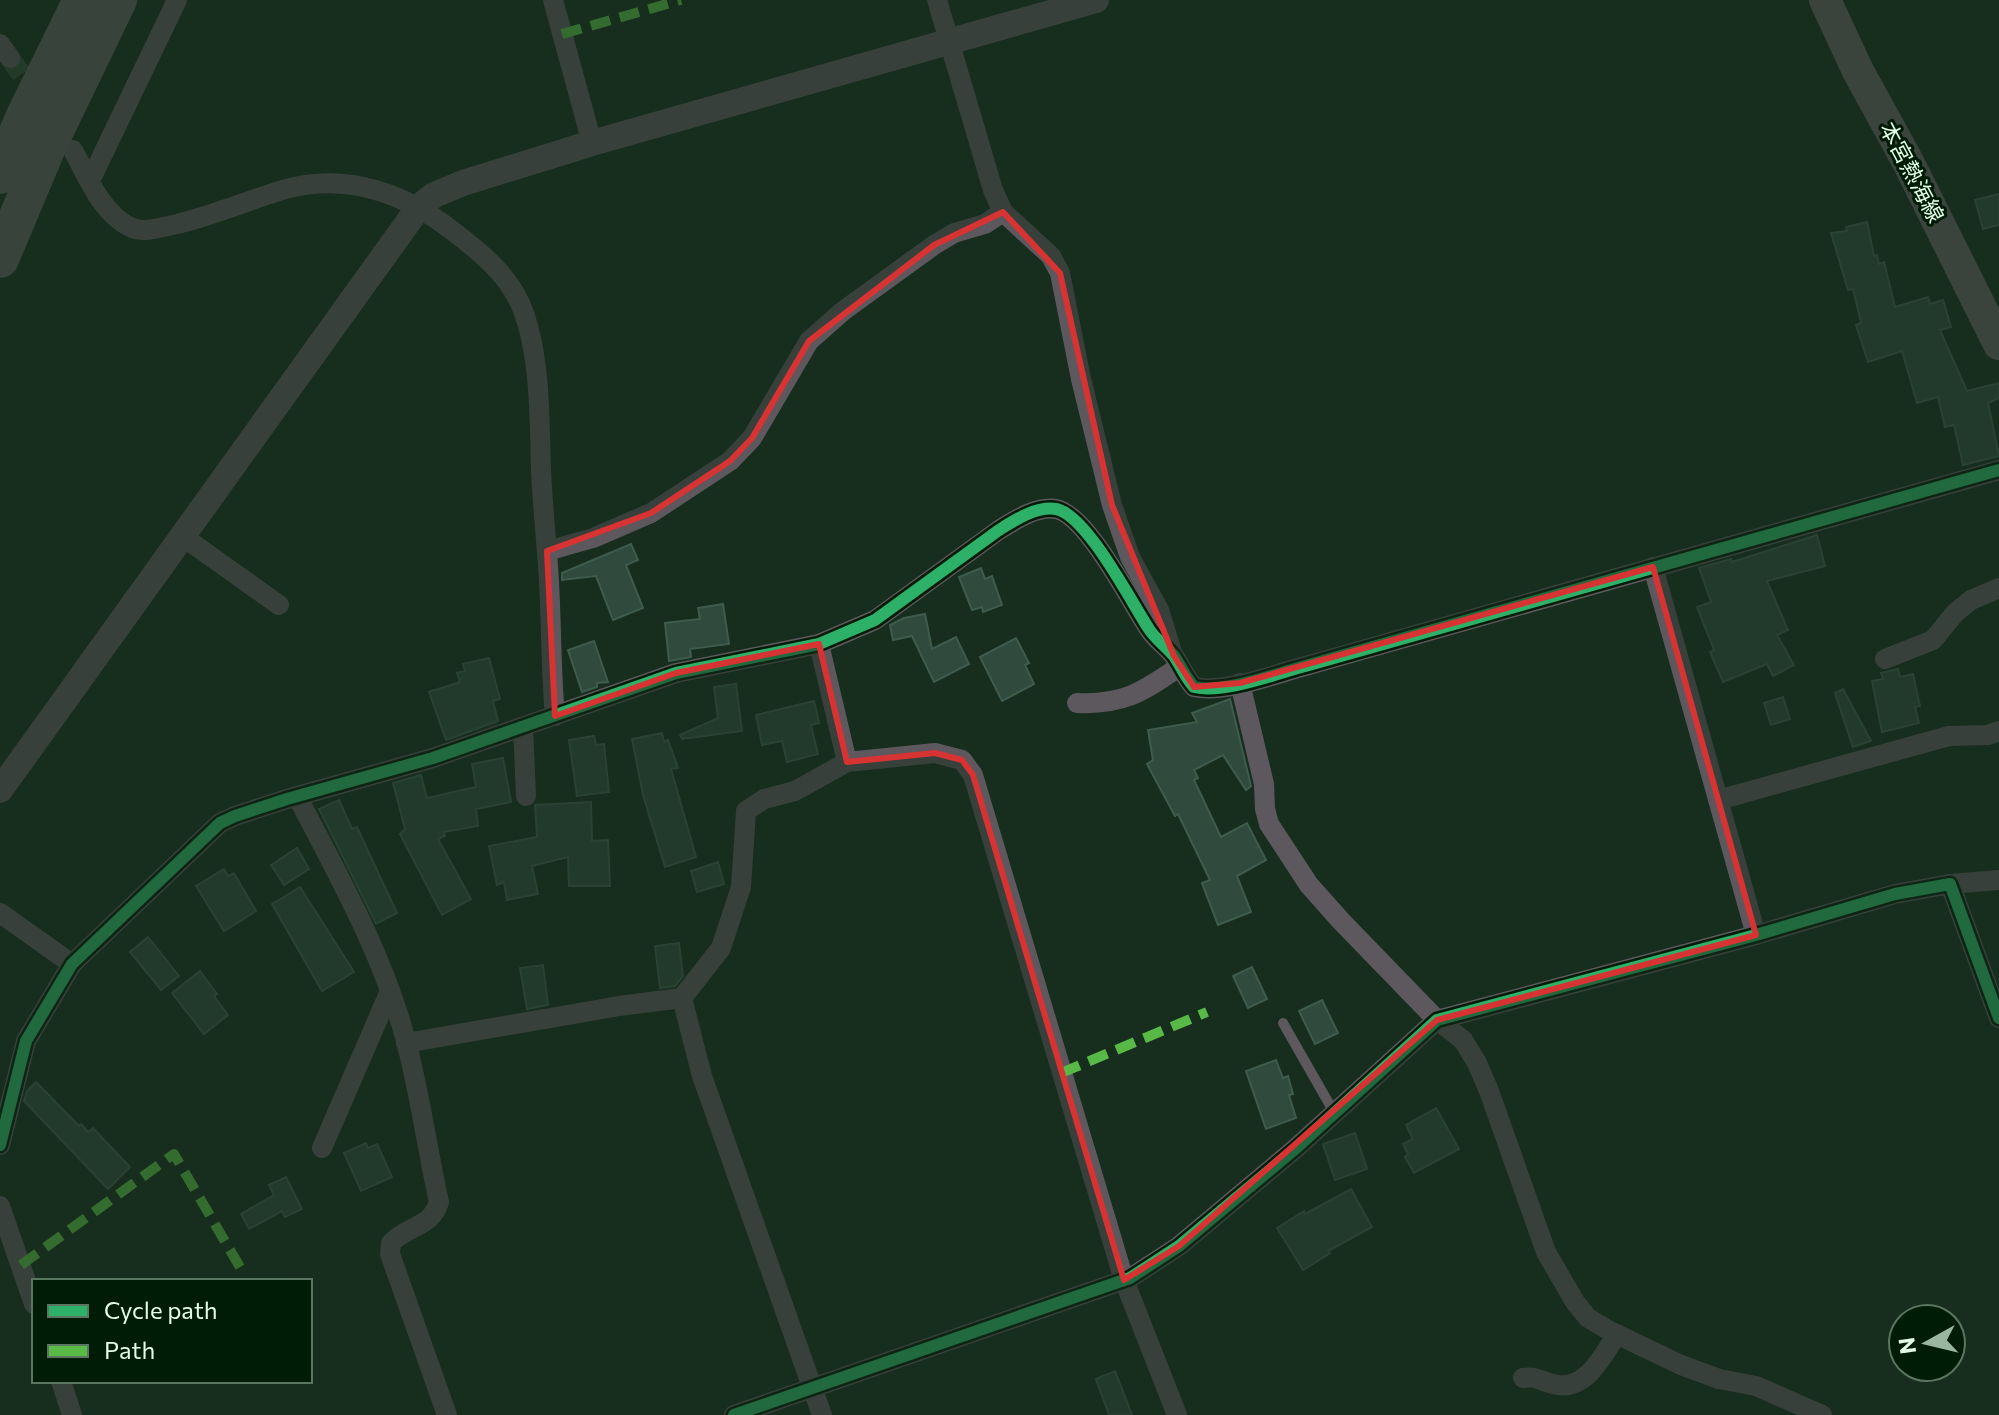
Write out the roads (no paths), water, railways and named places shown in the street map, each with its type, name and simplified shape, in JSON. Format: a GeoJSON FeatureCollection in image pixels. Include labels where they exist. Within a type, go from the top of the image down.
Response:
{"type":"FeatureCollection","features":[{"type":"Feature","properties":{"kind":"highway"},"geometry":{"type":"LineString","coordinates":[[0,175],[24,118],[82,0]]}},
{"type":"Feature","properties":{"kind":"highway"},"geometry":{"type":"LineString","coordinates":[[0,259],[48,145],[118,0]]}},
{"type":"Feature","properties":{"kind":"main road","name":"本宮熱海線"},"geometry":{"type":"LineString","coordinates":[[1825,0],[1858,71],[1908,162],[1999,344]]}},
{"type":"Feature","properties":{"kind":"street"},"geometry":{"type":"LineString","coordinates":[[90,181],[177,0]]}},
{"type":"Feature","properties":{"kind":"street"},"geometry":{"type":"LineString","coordinates":[[553,0],[592,143]]}},
{"type":"Feature","properties":{"kind":"street"},"geometry":{"type":"LineString","coordinates":[[937,0],[993,190],[1003,212],[1051,256],[1060,273],[1081,379],[1112,505],[1130,557],[1159,610],[1176,662]]}},
{"type":"Feature","properties":{"kind":"street"},"geometry":{"type":"LineString","coordinates":[[0,790],[419,207],[434,195],[592,143],[1096,0]]}},
{"type":"Feature","properties":{"kind":"street"},"geometry":{"type":"LineString","coordinates":[[73,150],[116,218],[139,230],[204,217],[287,189],[330,182],[353,184],[396,195],[419,207],[487,258],[508,283],[523,309],[532,344],[538,399],[555,716]]}},
{"type":"Feature","properties":{"kind":"street"},"geometry":{"type":"LineString","coordinates":[[547,551],[593,538],[651,513],[730,461],[752,438],[809,341],[843,311],[934,245],[954,233],[985,224],[1003,212]]}},
{"type":"Feature","properties":{"kind":"street"},"geometry":{"type":"LineString","coordinates":[[0,1145],[26,1041],[72,964],[220,823],[297,796],[433,758],[676,673],[819,644],[875,620],[1018,518],[1045,509],[1054,509],[1071,517],[1099,548],[1151,633],[1194,687],[1204,689],[1240,683],[1999,470]]}},
{"type":"Feature","properties":{"kind":"street"},"geometry":{"type":"LineString","coordinates":[[182,536],[279,605]]}},
{"type":"Feature","properties":{"kind":"street"},"geometry":{"type":"LineString","coordinates":[[1653,567],[1756,935]]}},
{"type":"Feature","properties":{"kind":"street"},"geometry":{"type":"LineString","coordinates":[[1885,659],[1933,640],[1955,613],[1971,600],[1999,588]]}},
{"type":"Feature","properties":{"kind":"street"},"geometry":{"type":"LineString","coordinates":[[819,644],[847,762]]}},
{"type":"Feature","properties":{"kind":"street"},"geometry":{"type":"LineString","coordinates":[[1077,703],[1105,704],[1139,694],[1176,662]]}},
{"type":"Feature","properties":{"kind":"street"},"geometry":{"type":"LineString","coordinates":[[1240,683],[1264,784],[1269,824],[1309,885],[1437,1020],[1463,1040],[1477,1063],[1546,1252],[1575,1302],[1588,1318],[1681,1365],[1719,1379],[1756,1386],[1822,1415]]}},
{"type":"Feature","properties":{"kind":"street"},"geometry":{"type":"LineString","coordinates":[[523,728],[526,796]]}},
{"type":"Feature","properties":{"kind":"street"},"geometry":{"type":"LineString","coordinates":[[1718,800],[1949,736],[1988,735],[1999,731]]}},
{"type":"Feature","properties":{"kind":"street"},"geometry":{"type":"LineString","coordinates":[[406,1043],[682,998],[721,948],[741,887],[746,811],[764,799],[795,791],[847,762],[935,753],[962,760],[973,775],[1124,1280],[1177,1415]]}},
{"type":"Feature","properties":{"kind":"street"},"geometry":{"type":"LineString","coordinates":[[297,796],[344,886],[390,991],[406,1043],[439,1202],[431,1220],[399,1235],[391,1243],[390,1254],[447,1415]]}},
{"type":"Feature","properties":{"kind":"street"},"geometry":{"type":"LineString","coordinates":[[734,1415],[1124,1280],[1179,1246],[1335,1114],[1437,1020],[1756,935],[1895,894],[1950,884],[1999,880]]}},
{"type":"Feature","properties":{"kind":"street"},"geometry":{"type":"LineString","coordinates":[[1950,884],[1999,1018]]}},
{"type":"Feature","properties":{"kind":"street"},"geometry":{"type":"LineString","coordinates":[[0,913],[72,964]]}},
{"type":"Feature","properties":{"kind":"street"},"geometry":{"type":"LineString","coordinates":[[322,1148],[390,991]]}},
{"type":"Feature","properties":{"kind":"street"},"geometry":{"type":"LineString","coordinates":[[682,998],[702,1076],[822,1415]]}},
{"type":"Feature","properties":{"kind":"street"},"geometry":{"type":"LineString","coordinates":[[0,1206],[32,1298]]}},
{"type":"Feature","properties":{"kind":"street"},"geometry":{"type":"LineString","coordinates":[[1523,1378],[1535,1377],[1565,1386],[1577,1384],[1599,1364],[1617,1334]]}},
{"type":"Feature","properties":{"kind":"street"},"geometry":{"type":"LineString","coordinates":[[62,1383],[72,1415]]}},
{"type":"Feature","properties":{"kind":"lane"},"geometry":{"type":"LineString","coordinates":[[1283,1023],[1335,1114]]}},
{"type":"Feature","properties":{"kind":"tunnel"},"geometry":{"type":"LineString","coordinates":[[10,58],[37,97]]}}]}
